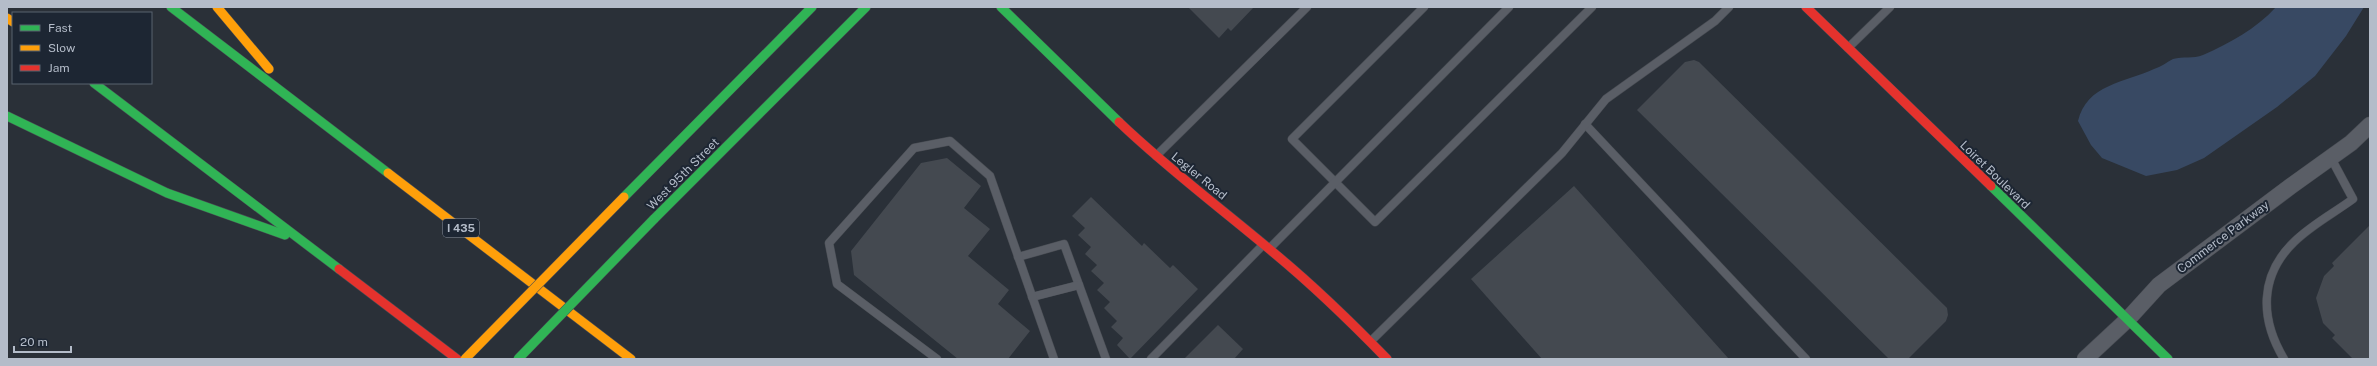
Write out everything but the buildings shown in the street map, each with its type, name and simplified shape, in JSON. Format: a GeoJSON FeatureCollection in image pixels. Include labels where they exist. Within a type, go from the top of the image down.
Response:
{"type":"FeatureCollection","features":[{"type":"Feature","properties":{"kind":"main road","name":"I 435"},"geometry":{"type":"LineString","coordinates":[[171,7],[291,97],[631,359]]}},
{"type":"Feature","properties":{"kind":"main road"},"geometry":{"type":"LineString","coordinates":[[217,7],[291,97]]}},
{"type":"Feature","properties":{"kind":"main road"},"geometry":{"type":"LineString","coordinates":[[465,359],[812,7]]}},
{"type":"Feature","properties":{"kind":"main road","name":"West 95th Street"},"geometry":{"type":"LineString","coordinates":[[518,359],[654,219],[866,7]]}},
{"type":"Feature","properties":{"kind":"main road","name":"Legler Road"},"geometry":{"type":"LineString","coordinates":[[1001,7],[1155,157],[1267,246],[1331,302],[1388,359]]}},
{"type":"Feature","properties":{"kind":"main road","name":"Loiret Boulevard"},"geometry":{"type":"LineString","coordinates":[[1806,7],[2168,359]]}},
{"type":"Feature","properties":{"kind":"main road"},"geometry":{"type":"LineString","coordinates":[[95,84],[457,359]]}},
{"type":"Feature","properties":{"kind":"main road"},"geometry":{"type":"LineString","coordinates":[[7,116],[167,193],[306,243]]}},
{"type":"Feature","properties":{"kind":"street","name":"Commerce Parkway"},"geometry":{"type":"LineString","coordinates":[[2085,359],[2128,319],[2159,285],[2351,143],[2370,125]]}},
{"type":"Feature","properties":{"kind":"lane"},"geometry":{"type":"LineString","coordinates":[[1155,157],[1307,7]]}},
{"type":"Feature","properties":{"kind":"lane"},"geometry":{"type":"LineString","coordinates":[[1424,7],[1292,139],[1375,222],[1592,7]]}},
{"type":"Feature","properties":{"kind":"lane"},"geometry":{"type":"LineString","coordinates":[[1152,359],[1267,246],[1335,182],[1509,7]]}},
{"type":"Feature","properties":{"kind":"lane"},"geometry":{"type":"LineString","coordinates":[[1370,341],[1562,153],[1606,99],[1715,20],[1729,7]]}},
{"type":"Feature","properties":{"kind":"lane"},"geometry":{"type":"LineString","coordinates":[[1848,48],[1890,7]]}},
{"type":"Feature","properties":{"kind":"lane"},"geometry":{"type":"LineString","coordinates":[[1585,124],[1806,359]]}},
{"type":"Feature","properties":{"kind":"lane"},"geometry":{"type":"LineString","coordinates":[[937,359],[836,284],[829,243],[914,148],[950,141],[990,176],[1054,359]]}},
{"type":"Feature","properties":{"kind":"lane"},"geometry":{"type":"LineString","coordinates":[[2284,359],[2273,340],[2266,315],[2266,291],[2278,263],[2294,242],[2354,199],[2331,158]]}},
{"type":"Feature","properties":{"kind":"lane"},"geometry":{"type":"LineString","coordinates":[[1018,257],[1064,244],[1106,359]]}},
{"type":"Feature","properties":{"kind":"lane"},"geometry":{"type":"LineString","coordinates":[[1032,297],[1079,284]]}},
{"type":"Feature","properties":{"kind":"water"},"geometry":{"type":"Polygon","coordinates":[[[2276,7],[2364,7],[2346,36],[2315,76],[2277,107],[2204,158],[2177,170],[2146,176],[2102,158],[2091,145],[2078,121],[2089,99],[2098,92],[2108,86],[2162,66],[2173,59],[2203,55],[2251,29],[2276,7]]]}},
{"type":"Feature","properties":{"kind":"traffic: fast"},"geometry":{"type":"LineString","coordinates":[[171,7],[388,173]]}},
{"type":"Feature","properties":{"kind":"traffic: fast"},"geometry":{"type":"LineString","coordinates":[[624,197],[812,7]]}},
{"type":"Feature","properties":{"kind":"traffic: fast"},"geometry":{"type":"LineString","coordinates":[[654,219],[866,7]]}},
{"type":"Feature","properties":{"kind":"traffic: fast"},"geometry":{"type":"LineString","coordinates":[[1001,7],[1119,122]]}},
{"type":"Feature","properties":{"kind":"traffic: fast"},"geometry":{"type":"LineString","coordinates":[[95,84],[339,269]]}},
{"type":"Feature","properties":{"kind":"traffic: fast"},"geometry":{"type":"LineString","coordinates":[[7,116],[167,193],[285,235]]}},
{"type":"Feature","properties":{"kind":"traffic: fast"},"geometry":{"type":"LineString","coordinates":[[1991,186],[2168,359]]}},
{"type":"Feature","properties":{"kind":"traffic: fast"},"geometry":{"type":"LineString","coordinates":[[518,359],[654,219]]}},
{"type":"Feature","properties":{"kind":"traffic: slow"},"geometry":{"type":"LineString","coordinates":[[217,7],[269,69]]}},
{"type":"Feature","properties":{"kind":"traffic: slow"},"geometry":{"type":"LineString","coordinates":[[7,18],[12,21]]}},
{"type":"Feature","properties":{"kind":"traffic: slow"},"geometry":{"type":"LineString","coordinates":[[388,173],[631,359]]}},
{"type":"Feature","properties":{"kind":"traffic: slow"},"geometry":{"type":"LineString","coordinates":[[465,359],[624,197]]}},
{"type":"Feature","properties":{"kind":"traffic: jam"},"geometry":{"type":"LineString","coordinates":[[1806,7],[1991,186]]}},
{"type":"Feature","properties":{"kind":"traffic: jam"},"geometry":{"type":"LineString","coordinates":[[1119,122],[1176,173],[1303,278],[1387,359]]}},
{"type":"Feature","properties":{"kind":"traffic: jam"},"geometry":{"type":"LineString","coordinates":[[339,269],[457,359]]}}]}
